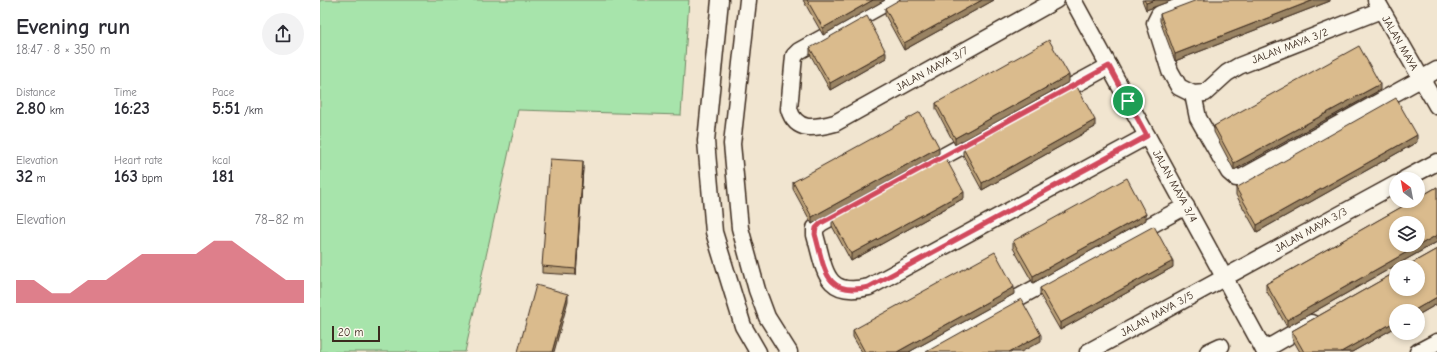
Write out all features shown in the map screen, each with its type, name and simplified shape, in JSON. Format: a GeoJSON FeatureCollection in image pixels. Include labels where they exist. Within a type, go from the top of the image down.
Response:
{"type":"FeatureCollection","features":[{"type":"Feature","properties":{"kind":"street"},"geometry":{"type":"LineString","coordinates":[[720,0],[706,141],[714,232],[743,326],[758,352]]}},
{"type":"Feature","properties":{"kind":"street"},"geometry":{"type":"LineString","coordinates":[[748,0],[732,144],[740,228],[757,290],[767,317],[789,352]]}},
{"type":"Feature","properties":{"kind":"street","name":"JALAN MAYA 3/7"},"geometry":{"type":"LineString","coordinates":[[891,0],[799,50],[794,56],[789,109],[794,119],[804,126],[812,128],[834,123],[1056,0]]}},
{"type":"Feature","properties":{"kind":"street","name":"JALAN MAYA 3/4"},"geometry":{"type":"LineString","coordinates":[[1073,0],[1264,351]]}},
{"type":"Feature","properties":{"kind":"street"},"geometry":{"type":"LineString","coordinates":[[1196,0],[1162,12],[1155,23],[1170,71],[1180,87],[1199,93],[1198,118],[1229,172],[1236,178],[1241,178],[1437,70]]}},
{"type":"Feature","properties":{"kind":"street","name":"JALAN MAYA 3/2"},"geometry":{"type":"LineString","coordinates":[[1199,93],[1239,66],[1378,5]]}},
{"type":"Feature","properties":{"kind":"street","name":"JALAN MAYA"},"geometry":{"type":"LineString","coordinates":[[1378,5],[1437,106]]}},
{"type":"Feature","properties":{"kind":"street"},"geometry":{"type":"LineString","coordinates":[[1109,66],[821,223],[816,228],[815,234],[827,274],[831,282],[839,288],[849,290],[869,287],[1147,136]]}},
{"type":"Feature","properties":{"kind":"street"},"geometry":{"type":"LineString","coordinates":[[1418,172],[1437,162]]}},
{"type":"Feature","properties":{"kind":"street","name":"JALAN MAYA 3/3"},"geometry":{"type":"LineString","coordinates":[[1225,277],[1389,188]]}},
{"type":"Feature","properties":{"kind":"street"},"geometry":{"type":"LineString","coordinates":[[919,352],[1186,206]]}},
{"type":"Feature","properties":{"kind":"street","name":"JALAN MAYA 3/5"},"geometry":{"type":"LineString","coordinates":[[1088,352],[1225,277]]}},
{"type":"Feature","properties":{"kind":"street"},"geometry":{"type":"LineString","coordinates":[[1264,351],[1326,315]]}},
{"type":"Feature","properties":{"kind":"street"},"geometry":{"type":"LineString","coordinates":[[1418,352],[1437,342]]}},
{"type":"Feature","properties":{"kind":"green space"},"geometry":{"type":"Polygon","coordinates":[[[320,0],[689,0],[681,115],[518,110],[465,352],[320,352],[320,0]]]}},
{"type":"Feature","properties":{"kind":"building"},"geometry":{"type":"Polygon","coordinates":[[[807,0],[873,0],[823,28],[807,0]]]}},
{"type":"Feature","properties":{"kind":"building"},"geometry":{"type":"Polygon","coordinates":[[[899,0],[982,0],[904,43],[885,8],[899,0]]]}},
{"type":"Feature","properties":{"kind":"building"},"geometry":{"type":"Polygon","coordinates":[[[1144,0],[1155,0],[1146,3],[1144,0]]]}},
{"type":"Feature","properties":{"kind":"building"},"geometry":{"type":"Polygon","coordinates":[[[1197,0],[1314,0],[1175,54],[1160,14],[1197,0]]]}},
{"type":"Feature","properties":{"kind":"building"},"geometry":{"type":"Polygon","coordinates":[[[867,16],[886,52],[830,83],[810,48],[867,16]]]}},
{"type":"Feature","properties":{"kind":"building"},"geometry":{"type":"Polygon","coordinates":[[[1049,40],[1069,75],[955,138],[936,103],[1049,40]]]}},
{"type":"Feature","properties":{"kind":"building"},"geometry":{"type":"Polygon","coordinates":[[[1359,46],[1380,84],[1234,163],[1214,126],[1359,46]]]}},
{"type":"Feature","properties":{"kind":"building"},"geometry":{"type":"Polygon","coordinates":[[[1076,85],[1095,120],[982,183],[963,148],[1076,85]]]}},
{"type":"Feature","properties":{"kind":"building"},"geometry":{"type":"Polygon","coordinates":[[[1396,98],[1417,135],[1257,225],[1236,188],[1396,98]]]}},
{"type":"Feature","properties":{"kind":"building"},"geometry":{"type":"Polygon","coordinates":[[[920,112],[939,147],[812,217],[793,182],[920,112]]]}},
{"type":"Feature","properties":{"kind":"building"},"geometry":{"type":"Polygon","coordinates":[[[945,157],[964,192],[851,254],[832,219],[945,157]]]}},
{"type":"Feature","properties":{"kind":"building"},"geometry":{"type":"Polygon","coordinates":[[[550,159],[583,161],[576,269],[542,266],[550,159]]]}},
{"type":"Feature","properties":{"kind":"building"},"geometry":{"type":"Polygon","coordinates":[[[1127,178],[1146,214],[1033,276],[1013,241],[1127,178]]]}},
{"type":"Feature","properties":{"kind":"building"},"geometry":{"type":"Polygon","coordinates":[[[1437,187],[1437,235],[1425,242],[1425,216],[1389,216],[1389,252],[1407,252],[1393,260],[1389,260],[1389,262],[1287,320],[1266,284],[1400,208],[1425,208],[1425,194],[1437,187]]]}},
{"type":"Feature","properties":{"kind":"building"},"geometry":{"type":"Polygon","coordinates":[[[1154,226],[1173,261],[1060,323],[1040,288],[1154,226]]]}},
{"type":"Feature","properties":{"kind":"building"},"geometry":{"type":"Polygon","coordinates":[[[1437,249],[1437,297],[1425,304],[1389,304],[1389,325],[1341,352],[1304,352],[1292,331],[1389,276],[1389,296],[1425,296],[1425,260],[1417,260],[1437,249]]]}},
{"type":"Feature","properties":{"kind":"building"},"geometry":{"type":"Polygon","coordinates":[[[995,252],[1014,287],[897,352],[865,352],[853,330],[995,252]]]}},
{"type":"Feature","properties":{"kind":"building"},"geometry":{"type":"Polygon","coordinates":[[[536,285],[568,294],[552,352],[518,352],[536,285]]]}},
{"type":"Feature","properties":{"kind":"building"},"geometry":{"type":"Polygon","coordinates":[[[1021,299],[1041,335],[1009,352],[926,352],[1021,299]]]}},
{"type":"Feature","properties":{"kind":"route"},"geometry":{"type":"LineString","coordinates":[[1109,66],[1128,101],[1147,136],[869,287],[849,290],[839,288],[831,282],[827,274],[815,234],[816,228],[821,223],[1109,66]]}}]}
